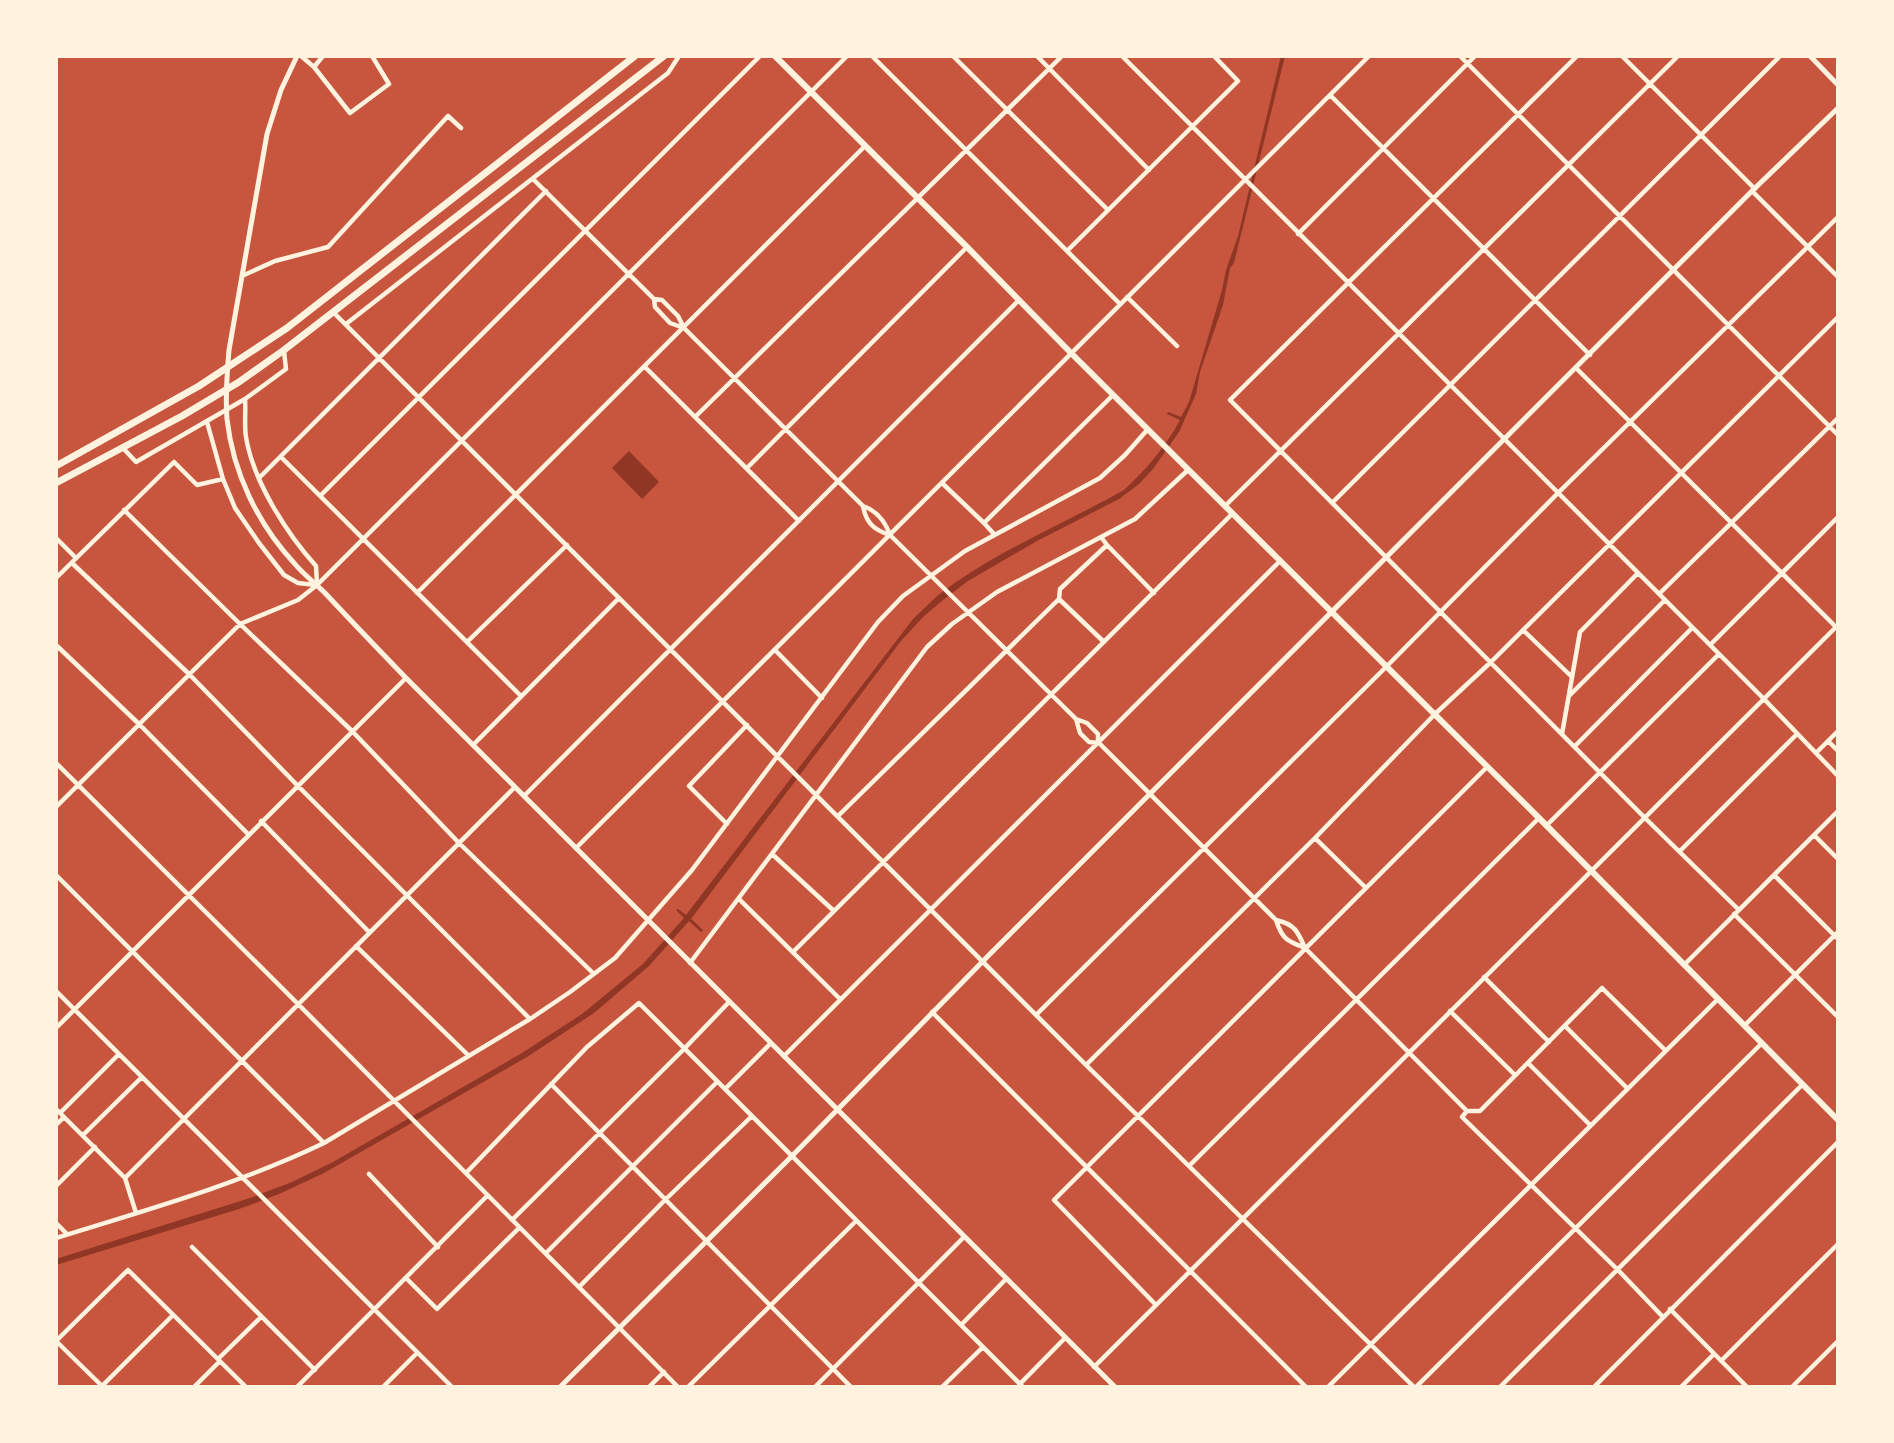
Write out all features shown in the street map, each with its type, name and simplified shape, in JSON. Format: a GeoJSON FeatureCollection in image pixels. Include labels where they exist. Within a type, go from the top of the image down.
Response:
{"type":"FeatureCollection","features":[{"type":"Feature","properties":{"kind":"highway"},"geometry":{"type":"LineString","coordinates":[[56,466],[199,386],[287,328],[635,56]]}},
{"type":"Feature","properties":{"kind":"highway"},"geometry":{"type":"LineString","coordinates":[[56,483],[239,382],[664,56]]}},
{"type":"Feature","properties":{"kind":"main road"},"geometry":{"type":"LineString","coordinates":[[775,56],[1838,1120]]}},
{"type":"Feature","properties":{"kind":"street"},"geometry":{"type":"LineString","coordinates":[[372,56],[389,84],[350,113],[314,67],[299,56],[281,90],[267,134],[229,350],[227,380],[227,421],[234,454],[255,509],[271,536],[295,565],[1115,1387]]}},
{"type":"Feature","properties":{"kind":"street"},"geometry":{"type":"LineString","coordinates":[[314,67],[323,56]]}},
{"type":"Feature","properties":{"kind":"street"},"geometry":{"type":"LineString","coordinates":[[346,324],[668,73],[679,56]]}},
{"type":"Feature","properties":{"kind":"street"},"geometry":{"type":"LineString","coordinates":[[320,496],[760,56]]}},
{"type":"Feature","properties":{"kind":"street"},"geometry":{"type":"LineString","coordinates":[[56,807],[240,624],[298,600],[317,585],[848,56]]}},
{"type":"Feature","properties":{"kind":"street"},"geometry":{"type":"LineString","coordinates":[[872,56],[1120,304]]}},
{"type":"Feature","properties":{"kind":"street"},"geometry":{"type":"LineString","coordinates":[[953,56],[1108,210]]}},
{"type":"Feature","properties":{"kind":"street"},"geometry":{"type":"LineString","coordinates":[[1037,56],[1149,170]]}},
{"type":"Feature","properties":{"kind":"street"},"geometry":{"type":"LineString","coordinates":[[695,416],[1062,56]]}},
{"type":"Feature","properties":{"kind":"street"},"geometry":{"type":"LineString","coordinates":[[1122,56],[1838,776]]}},
{"type":"Feature","properties":{"kind":"street"},"geometry":{"type":"LineString","coordinates":[[1067,251],[1238,81],[1214,56]]}},
{"type":"Feature","properties":{"kind":"street"},"geometry":{"type":"LineString","coordinates":[[576,848],[1369,56]]}},
{"type":"Feature","properties":{"kind":"street"},"geometry":{"type":"LineString","coordinates":[[1460,56],[1838,435]]}},
{"type":"Feature","properties":{"kind":"street"},"geometry":{"type":"LineString","coordinates":[[1298,234],[1475,56]]}},
{"type":"Feature","properties":{"kind":"street"},"geometry":{"type":"LineString","coordinates":[[1577,56],[1230,400],[1600,773],[1681,851],[1838,1017]]}},
{"type":"Feature","properties":{"kind":"street"},"geometry":{"type":"LineString","coordinates":[[1622,56],[1838,277]]}},
{"type":"Feature","properties":{"kind":"street"},"geometry":{"type":"LineString","coordinates":[[1225,506],[1678,56]]}},
{"type":"Feature","properties":{"kind":"street"},"geometry":{"type":"LineString","coordinates":[[1332,503],[1780,56]]}},
{"type":"Feature","properties":{"kind":"street"},"geometry":{"type":"LineString","coordinates":[[1810,56],[1838,85]]}},
{"type":"Feature","properties":{"kind":"street"},"geometry":{"type":"LineString","coordinates":[[1330,95],[1590,355]]}},
{"type":"Feature","properties":{"kind":"street"},"geometry":{"type":"LineString","coordinates":[[560,1387],[1838,108]]}},
{"type":"Feature","properties":{"kind":"street"},"geometry":{"type":"LineString","coordinates":[[241,277],[275,261],[328,247],[448,116],[461,128]]}},
{"type":"Feature","properties":{"kind":"street"},"geometry":{"type":"LineString","coordinates":[[417,593],[865,146]]}},
{"type":"Feature","properties":{"kind":"street"},"geometry":{"type":"LineString","coordinates":[[533,179],[654,299],[662,300],[678,316],[684,328],[838,482],[863,506],[873,509],[887,524],[890,535]]}},
{"type":"Feature","properties":{"kind":"street"},"geometry":{"type":"LineString","coordinates":[[258,478],[546,191]]}},
{"type":"Feature","properties":{"kind":"street"},"geometry":{"type":"LineString","coordinates":[[1037,1014],[1838,217]]}},
{"type":"Feature","properties":{"kind":"street"},"geometry":{"type":"LineString","coordinates":[[747,468],[967,247]]}},
{"type":"Feature","properties":{"kind":"street"},"geometry":{"type":"LineString","coordinates":[[1127,297],[1177,346]]}},
{"type":"Feature","properties":{"kind":"street"},"geometry":{"type":"LineString","coordinates":[[654,299],[654,307],[670,323],[684,328]]}},
{"type":"Feature","properties":{"kind":"street"},"geometry":{"type":"LineString","coordinates":[[524,796],[1020,299]]}},
{"type":"Feature","properties":{"kind":"street"},"geometry":{"type":"LineString","coordinates":[[333,312],[839,815],[1086,1065],[1415,1387],[1762,1042]]}},
{"type":"Feature","properties":{"kind":"street"},"geometry":{"type":"LineString","coordinates":[[1086,1065],[1315,838],[1435,714],[1491,662],[1838,317]]}},
{"type":"Feature","properties":{"kind":"street"},"geometry":{"type":"LineString","coordinates":[[122,447],[136,462],[207,422],[286,369],[284,350]]}},
{"type":"Feature","properties":{"kind":"street"},"geometry":{"type":"LineString","coordinates":[[645,367],[799,521]]}},
{"type":"Feature","properties":{"kind":"street"},"geometry":{"type":"LineString","coordinates":[[1094,1367],[1837,626],[1576,368]]}},
{"type":"Feature","properties":{"kind":"street"},"geometry":{"type":"LineString","coordinates":[[984,523],[1113,395]]}},
{"type":"Feature","properties":{"kind":"street"},"geometry":{"type":"LineString","coordinates":[[245,399],[246,438],[258,478],[299,548],[316,566],[317,585]]}},
{"type":"Feature","properties":{"kind":"street"},"geometry":{"type":"LineString","coordinates":[[1659,594],[1838,418]]}},
{"type":"Feature","properties":{"kind":"street"},"geometry":{"type":"LineString","coordinates":[[207,422],[223,479],[235,508],[284,575],[298,583],[317,585]]}},
{"type":"Feature","properties":{"kind":"street"},"geometry":{"type":"LineString","coordinates":[[56,1238],[242,1178],[324,1143],[570,992],[615,958],[692,870],[878,622],[903,596],[965,551],[1100,478],[1148,429]]}},
{"type":"Feature","properties":{"kind":"street"},"geometry":{"type":"LineString","coordinates":[[281,457],[521,696]]}},
{"type":"Feature","properties":{"kind":"street"},"geometry":{"type":"LineString","coordinates":[[56,578],[174,462],[197,485],[223,479]]}},
{"type":"Feature","properties":{"kind":"street"},"geometry":{"type":"LineString","coordinates":[[691,963],[927,647],[952,624],[997,592],[1135,519],[1188,470]]}},
{"type":"Feature","properties":{"kind":"street"},"geometry":{"type":"LineString","coordinates":[[942,483],[994,534]]}},
{"type":"Feature","properties":{"kind":"street"},"geometry":{"type":"LineString","coordinates":[[863,506],[865,518],[879,531],[890,535],[1076,719],[1087,723],[1098,734],[1098,743]]}},
{"type":"Feature","properties":{"kind":"street"},"geometry":{"type":"LineString","coordinates":[[124,510],[352,731],[459,843],[594,974]]}},
{"type":"Feature","properties":{"kind":"street"},"geometry":{"type":"LineString","coordinates":[[793,952],[1232,514]]}},
{"type":"Feature","properties":{"kind":"street"},"geometry":{"type":"LineString","coordinates":[[1710,645],[1838,517]]}},
{"type":"Feature","properties":{"kind":"street"},"geometry":{"type":"LineString","coordinates":[[1101,537],[1154,593]]}},
{"type":"Feature","properties":{"kind":"street"},"geometry":{"type":"LineString","coordinates":[[56,538],[74,560],[530,1018]]}},
{"type":"Feature","properties":{"kind":"street"},"geometry":{"type":"LineString","coordinates":[[467,642],[567,545]]}},
{"type":"Feature","properties":{"kind":"street"},"geometry":{"type":"LineString","coordinates":[[839,815],[1059,599],[1060,589],[1107,545]]}},
{"type":"Feature","properties":{"kind":"street"},"geometry":{"type":"LineString","coordinates":[[784,1056],[1280,562]]}},
{"type":"Feature","properties":{"kind":"street"},"geometry":{"type":"LineString","coordinates":[[1562,734],[1580,632],[1638,573]]}},
{"type":"Feature","properties":{"kind":"street"},"geometry":{"type":"LineString","coordinates":[[473,745],[619,598]]}},
{"type":"Feature","properties":{"kind":"street"},"geometry":{"type":"LineString","coordinates":[[1059,599],[1104,642]]}},
{"type":"Feature","properties":{"kind":"street"},"geometry":{"type":"LineString","coordinates":[[1568,697],[1665,600]]}},
{"type":"Feature","properties":{"kind":"street"},"geometry":{"type":"LineString","coordinates":[[1574,746],[1692,628]]}},
{"type":"Feature","properties":{"kind":"street"},"geometry":{"type":"LineString","coordinates":[[1523,629],[1572,676]]}},
{"type":"Feature","properties":{"kind":"street"},"geometry":{"type":"LineString","coordinates":[[56,645],[248,834]]}},
{"type":"Feature","properties":{"kind":"street"},"geometry":{"type":"LineString","coordinates":[[775,650],[822,698]]}},
{"type":"Feature","properties":{"kind":"street"},"geometry":{"type":"LineString","coordinates":[[1546,826],[1718,654]]}},
{"type":"Feature","properties":{"kind":"street"},"geometry":{"type":"LineString","coordinates":[[56,1027],[406,678]]}},
{"type":"Feature","properties":{"kind":"street"},"geometry":{"type":"LineString","coordinates":[[1076,719],[1080,733],[1089,742],[1098,743],[1205,848],[1276,920],[1280,932],[1288,942],[1305,948]]}},
{"type":"Feature","properties":{"kind":"street"},"geometry":{"type":"LineString","coordinates":[[727,824],[689,786],[747,725]]}},
{"type":"Feature","properties":{"kind":"street"},"geometry":{"type":"LineString","coordinates":[[1816,753],[1838,731]]}},
{"type":"Feature","properties":{"kind":"street"},"geometry":{"type":"LineString","coordinates":[[1681,851],[1797,734]]}},
{"type":"Feature","properties":{"kind":"street"},"geometry":{"type":"LineString","coordinates":[[1828,741],[1838,751]]}},
{"type":"Feature","properties":{"kind":"street"},"geometry":{"type":"LineString","coordinates":[[56,763],[678,1387]]}},
{"type":"Feature","properties":{"kind":"street"},"geometry":{"type":"LineString","coordinates":[[1156,1304],[1054,1200],[1487,767]]}},
{"type":"Feature","properties":{"kind":"street"},"geometry":{"type":"LineString","coordinates":[[125,1178],[515,787]]}},
{"type":"Feature","properties":{"kind":"street"},"geometry":{"type":"LineString","coordinates":[[1684,965],[1838,811]]}},
{"type":"Feature","properties":{"kind":"street"},"geometry":{"type":"LineString","coordinates":[[1189,1166],[1539,818]]}},
{"type":"Feature","properties":{"kind":"street"},"geometry":{"type":"LineString","coordinates":[[261,821],[369,932]]}},
{"type":"Feature","properties":{"kind":"street"},"geometry":{"type":"LineString","coordinates":[[1814,835],[1838,859]]}},
{"type":"Feature","properties":{"kind":"street"},"geometry":{"type":"LineString","coordinates":[[1315,838],[1365,887]]}},
{"type":"Feature","properties":{"kind":"street"},"geometry":{"type":"LineString","coordinates":[[772,854],[834,911]]}},
{"type":"Feature","properties":{"kind":"street"},"geometry":{"type":"LineString","coordinates":[[56,875],[324,1143]]}},
{"type":"Feature","properties":{"kind":"street"},"geometry":{"type":"LineString","coordinates":[[1745,1025],[1837,936],[1774,875]]}},
{"type":"Feature","properties":{"kind":"street"},"geometry":{"type":"LineString","coordinates":[[738,899],[841,999]]}},
{"type":"Feature","properties":{"kind":"street"},"geometry":{"type":"LineString","coordinates":[[1276,920],[1288,923],[1299,934],[1305,948],[1467,1111],[1480,1111],[1602,988],[1665,1050]]}},
{"type":"Feature","properties":{"kind":"street"},"geometry":{"type":"LineString","coordinates":[[356,946],[468,1055]]}},
{"type":"Feature","properties":{"kind":"street"},"geometry":{"type":"LineString","coordinates":[[1485,977],[1549,1042]]}},
{"type":"Feature","properties":{"kind":"street"},"geometry":{"type":"LineString","coordinates":[[56,991],[452,1387]]}},
{"type":"Feature","properties":{"kind":"street"},"geometry":{"type":"LineString","coordinates":[[1328,1387],[1718,999]]}},
{"type":"Feature","properties":{"kind":"street"},"geometry":{"type":"LineString","coordinates":[[512,1220],[729,1002]]}},
{"type":"Feature","properties":{"kind":"street"},"geometry":{"type":"LineString","coordinates":[[466,1173],[587,1047],[639,1003],[1020,1386],[1065,1338]]}},
{"type":"Feature","properties":{"kind":"street"},"geometry":{"type":"LineString","coordinates":[[1450,1011],[1515,1075]]}},
{"type":"Feature","properties":{"kind":"street"},"geometry":{"type":"LineString","coordinates":[[932,1012],[1306,1387]]}},
{"type":"Feature","properties":{"kind":"street"},"geometry":{"type":"LineString","coordinates":[[1565,1026],[1627,1088]]}},
{"type":"Feature","properties":{"kind":"street"},"geometry":{"type":"LineString","coordinates":[[724,1089],[771,1043]]}},
{"type":"Feature","properties":{"kind":"street"},"geometry":{"type":"LineString","coordinates":[[56,1125],[60,1113],[119,1054]]}},
{"type":"Feature","properties":{"kind":"street"},"geometry":{"type":"LineString","coordinates":[[1528,1063],[1590,1125]]}},
{"type":"Feature","properties":{"kind":"street"},"geometry":{"type":"LineString","coordinates":[[83,1135],[142,1077]]}},
{"type":"Feature","properties":{"kind":"street"},"geometry":{"type":"LineString","coordinates":[[546,1253],[717,1082]]}},
{"type":"Feature","properties":{"kind":"street"},"geometry":{"type":"LineString","coordinates":[[551,1084],[851,1387]]}},
{"type":"Feature","properties":{"kind":"street"},"geometry":{"type":"LineString","coordinates":[[1500,1387],[1803,1084]]}},
{"type":"Feature","properties":{"kind":"street"},"geometry":{"type":"LineString","coordinates":[[1467,1111],[1462,1117],[1663,1317]]}},
{"type":"Feature","properties":{"kind":"street"},"geometry":{"type":"LineString","coordinates":[[60,1113],[125,1178],[136,1213]]}},
{"type":"Feature","properties":{"kind":"street"},"geometry":{"type":"LineString","coordinates":[[579,1287],[752,1116]]}},
{"type":"Feature","properties":{"kind":"street"},"geometry":{"type":"LineString","coordinates":[[1594,1387],[1838,1142]]}},
{"type":"Feature","properties":{"kind":"street"},"geometry":{"type":"LineString","coordinates":[[56,1186],[95,1147]]}},
{"type":"Feature","properties":{"kind":"street"},"geometry":{"type":"LineString","coordinates":[[369,1174],[438,1247]]}},
{"type":"Feature","properties":{"kind":"street"},"geometry":{"type":"LineString","coordinates":[[297,1387],[487,1196]]}},
{"type":"Feature","properties":{"kind":"street"},"geometry":{"type":"LineString","coordinates":[[688,1387],[856,1221]]}},
{"type":"Feature","properties":{"kind":"street"},"geometry":{"type":"LineString","coordinates":[[56,1223],[67,1234]]}},
{"type":"Feature","properties":{"kind":"street"},"geometry":{"type":"LineString","coordinates":[[406,1278],[437,1309],[519,1228]]}},
{"type":"Feature","properties":{"kind":"street"},"geometry":{"type":"LineString","coordinates":[[815,1387],[964,1237]]}},
{"type":"Feature","properties":{"kind":"street"},"geometry":{"type":"LineString","coordinates":[[1721,1361],[1838,1244]]}},
{"type":"Feature","properties":{"kind":"street"},"geometry":{"type":"LineString","coordinates":[[192,1247],[315,1370]]}},
{"type":"Feature","properties":{"kind":"street"},"geometry":{"type":"LineString","coordinates":[[173,1315],[102,1387],[56,1341],[128,1270],[246,1387]]}},
{"type":"Feature","properties":{"kind":"street"},"geometry":{"type":"LineString","coordinates":[[961,1325],[1006,1279]]}},
{"type":"Feature","properties":{"kind":"street"},"geometry":{"type":"LineString","coordinates":[[1670,1309],[1747,1387]]}},
{"type":"Feature","properties":{"kind":"street"},"geometry":{"type":"LineString","coordinates":[[194,1387],[261,1317]]}},
{"type":"Feature","properties":{"kind":"street"},"geometry":{"type":"LineString","coordinates":[[1792,1387],[1838,1341]]}},
{"type":"Feature","properties":{"kind":"street"},"geometry":{"type":"LineString","coordinates":[[942,1387],[983,1347]]}},
{"type":"Feature","properties":{"kind":"street"},"geometry":{"type":"LineString","coordinates":[[383,1387],[417,1353]]}},
{"type":"Feature","properties":{"kind":"street"},"geometry":{"type":"LineString","coordinates":[[1681,1387],[1714,1354]]}},
{"type":"Feature","properties":{"kind":"street"},"geometry":{"type":"LineString","coordinates":[[649,1387],[664,1372]]}},
{"type":"Feature","properties":{"kind":"shaded area"},"geometry":{"type":"Polygon","coordinates":[[[1281,56],[1285,56],[1234,263],[1230,268],[1223,305],[1200,372],[1196,394],[1179,432],[1153,469],[1119,499],[1037,541],[968,581],[923,617],[901,641],[691,919],[703,930],[701,932],[689,921],[649,966],[594,1013],[527,1057],[324,1173],[239,1209],[56,1265],[56,1259],[250,1198],[292,1182],[333,1162],[522,1053],[582,1014],[643,964],[684,918],[676,910],[686,915],[913,619],[930,602],[981,566],[1124,490],[1148,466],[1180,420],[1167,414],[1168,412],[1181,417],[1189,402],[1238,236],[1281,56]]]}},
{"type":"Feature","properties":{"kind":"shaded area"},"geometry":{"type":"Polygon","coordinates":[[[629,451],[659,482],[642,499],[612,468],[629,451]]]}}]}
